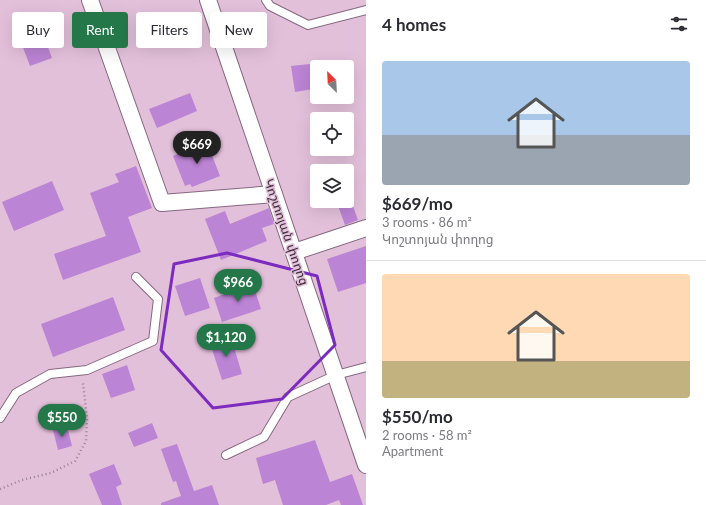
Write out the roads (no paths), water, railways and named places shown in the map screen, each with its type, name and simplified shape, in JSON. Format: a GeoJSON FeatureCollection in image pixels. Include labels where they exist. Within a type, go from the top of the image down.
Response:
{"type":"FeatureCollection","features":[{"type":"Feature","properties":{"kind":"street"},"geometry":{"type":"LineString","coordinates":[[90,0],[162,203],[274,194]]}},
{"type":"Feature","properties":{"kind":"street","name":"Կոշտոյան փողոց"},"geometry":{"type":"LineString","coordinates":[[208,0],[366,465]]}},
{"type":"Feature","properties":{"kind":"street"},"geometry":{"type":"LineString","coordinates":[[294,252],[366,228]]}},
{"type":"Feature","properties":{"kind":"lane"},"geometry":{"type":"LineString","coordinates":[[266,0],[270,6],[308,25],[366,10]]}},
{"type":"Feature","properties":{"kind":"lane"},"geometry":{"type":"LineString","coordinates":[[0,418],[16,393],[50,374],[87,370],[153,341],[158,299],[136,277]]}},
{"type":"Feature","properties":{"kind":"lane"},"geometry":{"type":"LineString","coordinates":[[226,456],[264,437],[288,397],[336,375],[366,367]]}}]}
